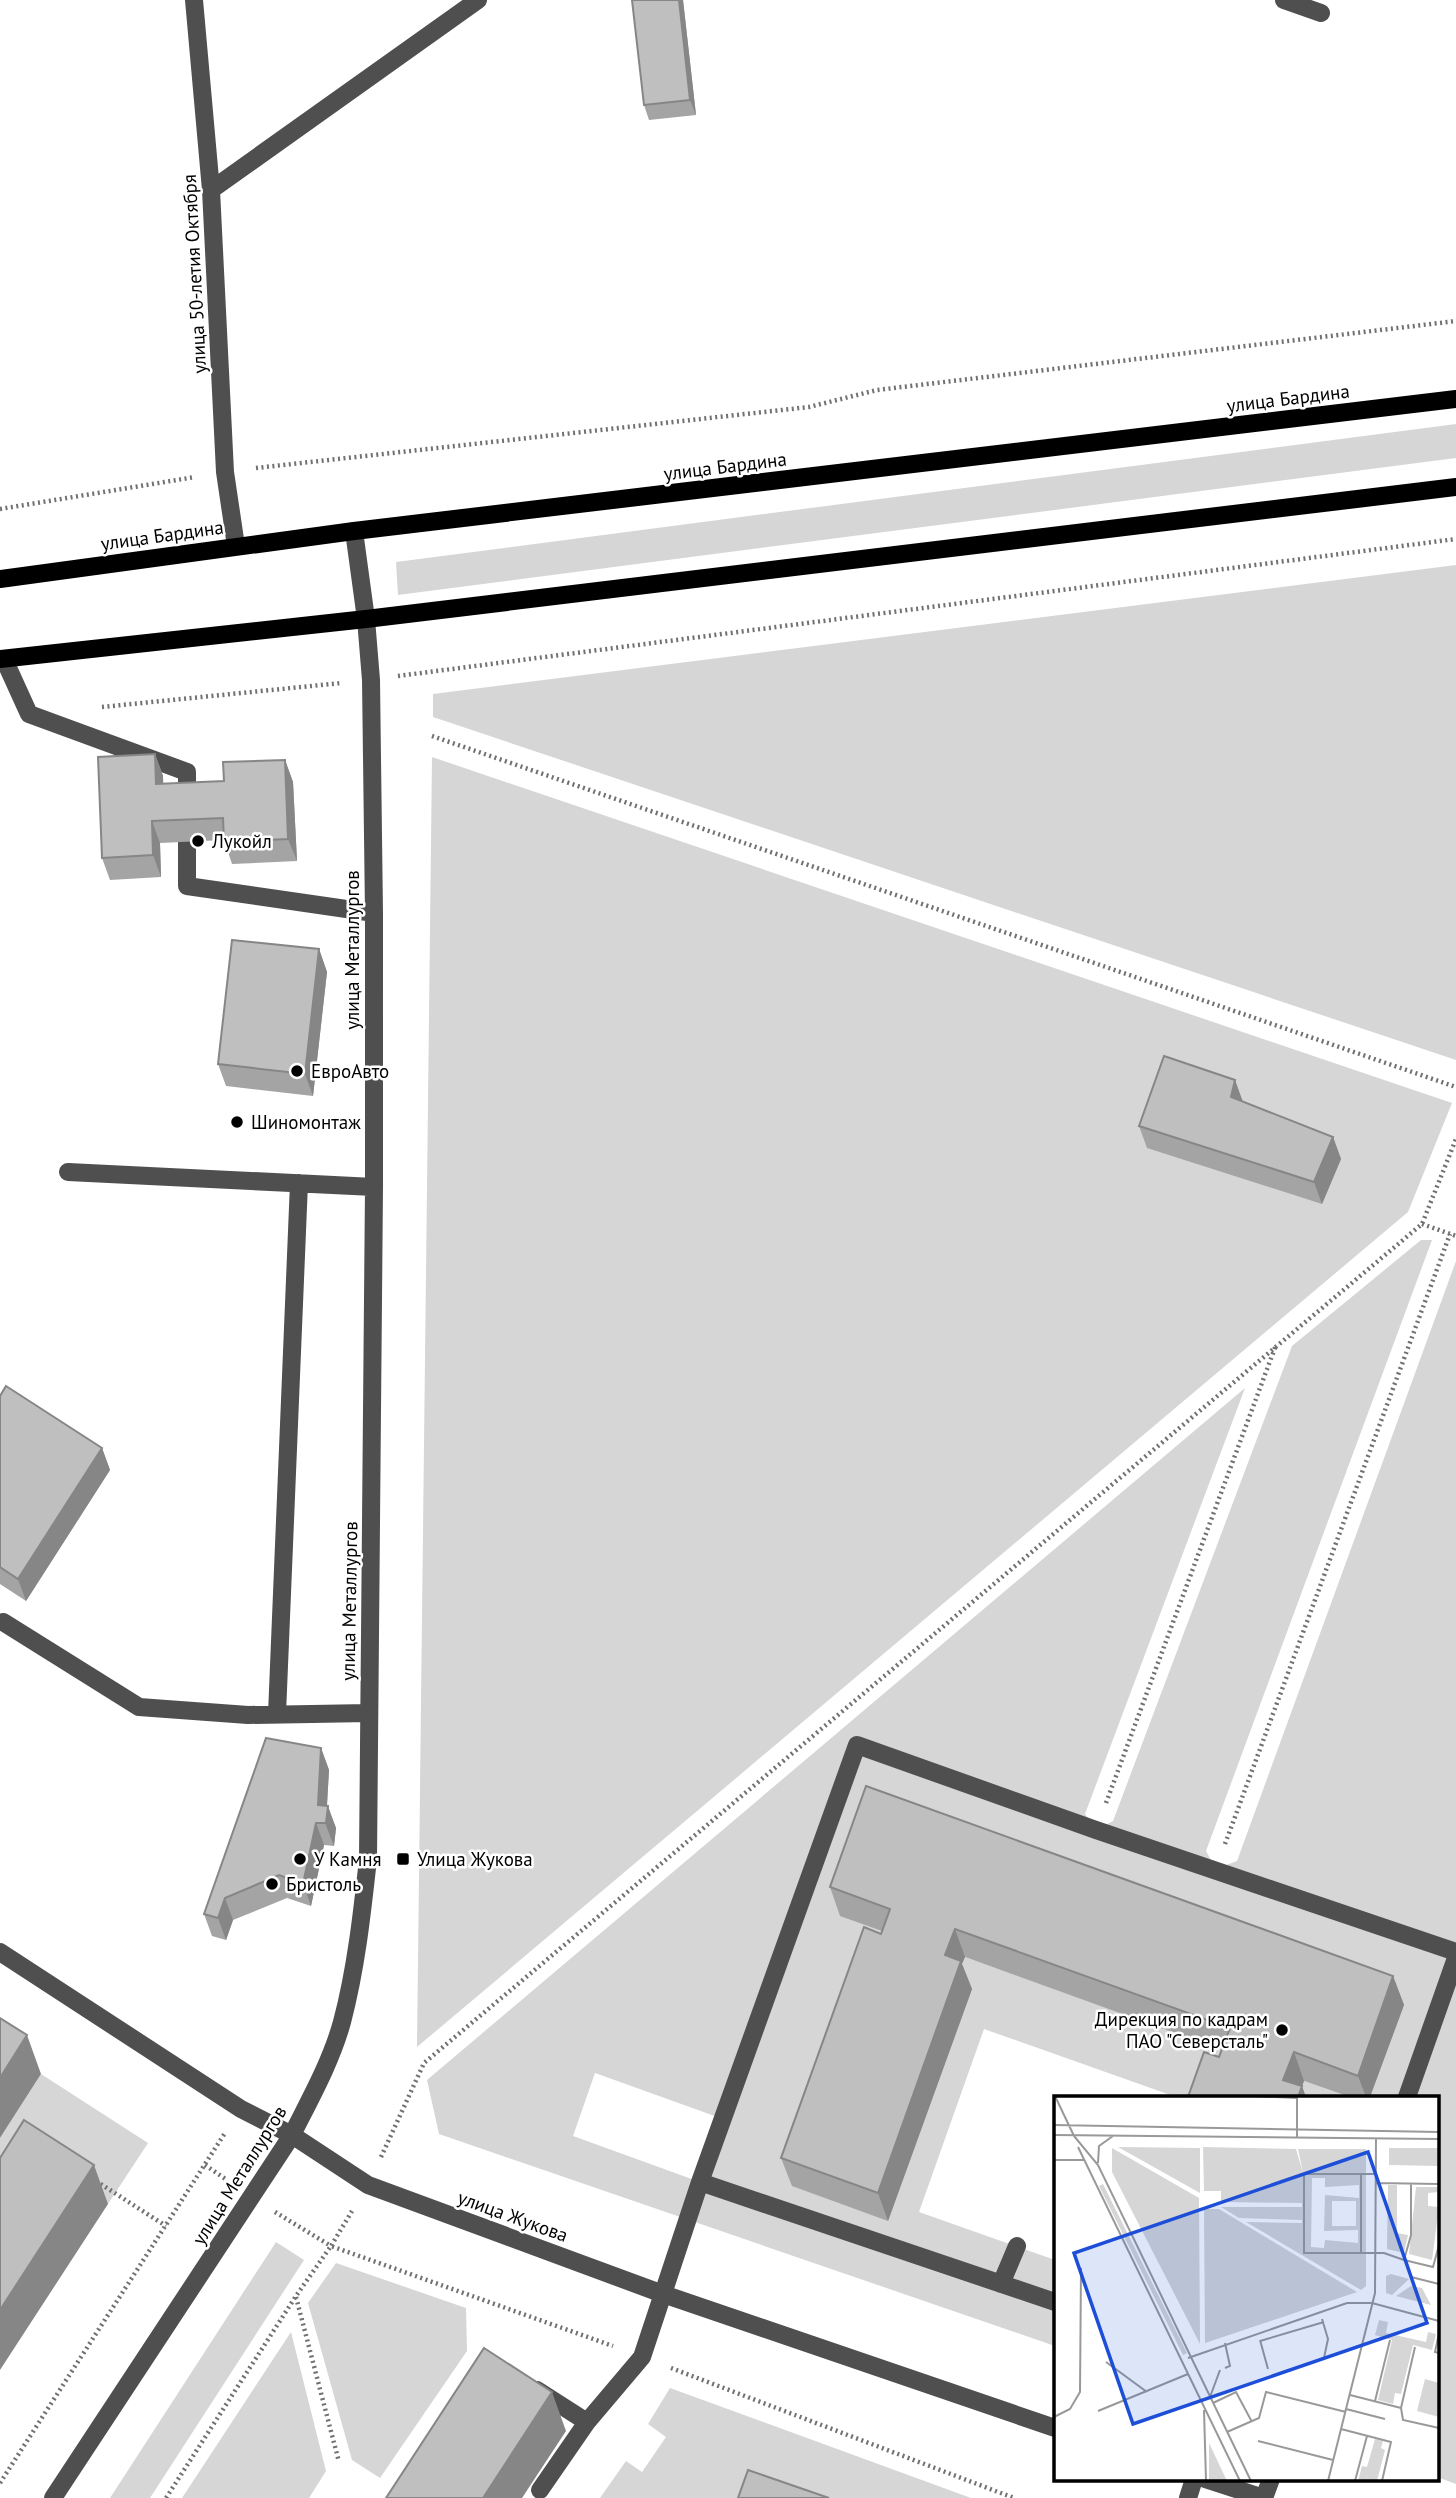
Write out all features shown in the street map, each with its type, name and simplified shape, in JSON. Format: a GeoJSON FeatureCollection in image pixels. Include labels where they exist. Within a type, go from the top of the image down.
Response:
{"type":"FeatureCollection","features":[{"type":"Feature","properties":{"kind":"main road","name":"улица Бардина"},"geometry":{"type":"LineString","coordinates":[[0,579],[354,531],[1456,399]]}},
{"type":"Feature","properties":{"kind":"main road"},"geometry":{"type":"LineString","coordinates":[[2,659],[366,619],[1456,487]]}},
{"type":"Feature","properties":{"kind":"street","name":"улица 50-летия Октября"},"geometry":{"type":"LineString","coordinates":[[194,0],[212,190],[225,472],[236,546]]}},
{"type":"Feature","properties":{"kind":"street"},"geometry":{"type":"LineString","coordinates":[[212,190],[478,0]]}},
{"type":"Feature","properties":{"kind":"street"},"geometry":{"type":"LineString","coordinates":[[1284,0],[1321,13]]}},
{"type":"Feature","properties":{"kind":"street","name":"улица Металлургов"},"geometry":{"type":"LineString","coordinates":[[53,2498],[292,2135],[321,2076],[341,2024],[359,1943],[368,1859],[374,1187],[371,680],[354,531]]}},
{"type":"Feature","properties":{"kind":"street"},"geometry":{"type":"LineString","coordinates":[[2,659],[29,714],[187,772],[187,805]]}},
{"type":"Feature","properties":{"kind":"street"},"geometry":{"type":"LineString","coordinates":[[187,842],[187,886],[373,913]]}},
{"type":"Feature","properties":{"kind":"street"},"geometry":{"type":"LineString","coordinates":[[68,1172],[374,1187]]}},
{"type":"Feature","properties":{"kind":"street"},"geometry":{"type":"LineString","coordinates":[[277,1714],[299,1183]]}},
{"type":"Feature","properties":{"kind":"street"},"geometry":{"type":"LineString","coordinates":[[2,1622],[139,1707],[248,1715],[369,1713]]}},
{"type":"Feature","properties":{"kind":"street"},"geometry":{"type":"LineString","coordinates":[[542,2495],[587,2422],[642,2357],[701,2182],[857,1745],[1096,1830],[1456,1952]]}},
{"type":"Feature","properties":{"kind":"street","name":"улица Жукова"},"geometry":{"type":"LineString","coordinates":[[0,1952],[241,2109],[292,2135],[368,2185],[663,2294],[1054,2428]]}},
{"type":"Feature","properties":{"kind":"street"},"geometry":{"type":"LineString","coordinates":[[1406,2096],[1456,1958]]}},
{"type":"Feature","properties":{"kind":"street"},"geometry":{"type":"LineString","coordinates":[[701,2182],[1054,2302]]}},
{"type":"Feature","properties":{"kind":"street"},"geometry":{"type":"LineString","coordinates":[[1001,2284],[1017,2246]]}},
{"type":"Feature","properties":{"kind":"street"},"geometry":{"type":"LineString","coordinates":[[521,2381],[587,2422]]}},
{"type":"Feature","properties":{"kind":"street"},"geometry":{"type":"LineString","coordinates":[[1188,2498],[1194,2480]]}},
{"type":"Feature","properties":{"kind":"street"},"geometry":{"type":"LineString","coordinates":[[1208,2480],[1264,2498],[1271,2480]]}},
{"type":"Feature","properties":{"kind":"path"},"geometry":{"type":"LineString","coordinates":[[0,509],[225,472],[770,412],[809,407],[877,390],[1456,320]]}},
{"type":"Feature","properties":{"kind":"path"},"geometry":{"type":"LineString","coordinates":[[98,707],[371,680],[1456,539]]}},
{"type":"Feature","properties":{"kind":"path"},"geometry":{"type":"LineString","coordinates":[[432,736],[1456,1087]]}},
{"type":"Feature","properties":{"kind":"path"},"geometry":{"type":"LineString","coordinates":[[1422,1224],[1456,1236]]}},
{"type":"Feature","properties":{"kind":"path"},"geometry":{"type":"LineString","coordinates":[[1216,1869],[1450,1234]]}},
{"type":"Feature","properties":{"kind":"path"},"geometry":{"type":"LineString","coordinates":[[1096,1830],[1276,1344]]}},
{"type":"Feature","properties":{"kind":"path"},"geometry":{"type":"LineString","coordinates":[[0,2483],[241,2109]]}},
{"type":"Feature","properties":{"kind":"path"},"geometry":{"type":"LineString","coordinates":[[92,2179],[166,2226]]}},
{"type":"Feature","properties":{"kind":"path"},"geometry":{"type":"LineString","coordinates":[[296,2296],[339,2462]]}},
{"type":"Feature","properties":{"kind":"shaded area"},"geometry":{"type":"Polygon","coordinates":[[[1456,424],[1456,458],[398,595],[396,562],[1456,424]]]}},
{"type":"Feature","properties":{"kind":"shaded area"},"geometry":{"type":"Polygon","coordinates":[[[1456,565],[1456,1060],[433,717],[433,694],[1456,565]]]}},
{"type":"Feature","properties":{"kind":"shaded area"},"geometry":{"type":"Polygon","coordinates":[[[432,757],[1452,1103],[1408,1212],[417,2047],[432,757]]]}},
{"type":"Feature","properties":{"kind":"shaded area"},"geometry":{"type":"Polygon","coordinates":[[[1421,1240],[1432,1240],[1206,1851],[1216,1869],[1237,1861],[1456,1261],[1456,2484],[1438,2477],[1438,2096],[1370,2096],[1404,2005],[901,1937],[955,1984],[965,1957],[1240,2056],[1209,2096],[1173,2096],[984,2029],[919,2212],[1054,2260],[1054,2346],[439,2134],[427,2080],[1245,1388],[1085,1814],[1096,1830],[1113,1821],[1292,1346],[1421,1240]],[[595,2073],[573,2136],[700,2182],[723,2119],[595,2073]]]}},
{"type":"Feature","properties":{"kind":"shaded area"},"geometry":{"type":"Polygon","coordinates":[[[41,2074],[148,2143],[108,2204],[38,2159],[0,2218],[0,2138],[41,2074]]]}},
{"type":"Feature","properties":{"kind":"shaded area"},"geometry":{"type":"Polygon","coordinates":[[[1304,2081],[1347,2096],[1298,2096],[1304,2081]]]}},
{"type":"Feature","properties":{"kind":"shaded area"},"geometry":{"type":"Polygon","coordinates":[[[276,2242],[304,2260],[150,2498],[110,2498],[276,2242]]]}},
{"type":"Feature","properties":{"kind":"shaded area"},"geometry":{"type":"Polygon","coordinates":[[[336,2263],[466,2308],[467,2351],[380,2478],[352,2460],[308,2303],[336,2263]]]}},
{"type":"Feature","properties":{"kind":"shaded area"},"geometry":{"type":"Polygon","coordinates":[[[291,2332],[326,2471],[309,2498],[182,2498],[291,2332]]]}},
{"type":"Feature","properties":{"kind":"shaded area"},"geometry":{"type":"Polygon","coordinates":[[[670,2388],[971,2498],[600,2498],[626,2461],[642,2472],[666,2437],[648,2424],[670,2388]]]}},
{"type":"Feature","properties":{"kind":"building"},"geometry":{"type":"Polygon","coordinates":[[[632,0],[679,0],[690,100],[644,105],[632,0]]]}},
{"type":"Feature","properties":{"kind":"building"},"geometry":{"type":"Polygon","coordinates":[[[155,754],[156,784],[224,781],[223,762],[285,760],[288,839],[224,842],[223,818],[152,821],[153,855],[102,858],[98,757],[155,754]]]}},
{"type":"Feature","properties":{"kind":"building"},"geometry":{"type":"Polygon","coordinates":[[[232,940],[319,949],[305,1074],[218,1064],[232,940]]]}},
{"type":"Feature","properties":{"kind":"building"},"geometry":{"type":"Polygon","coordinates":[[[1164,1056],[1235,1080],[1231,1097],[1333,1137],[1314,1182],[1139,1126],[1164,1056]]]}},
{"type":"Feature","properties":{"kind":"building"},"geometry":{"type":"Polygon","coordinates":[[[6,1386],[102,1448],[18,1579],[0,1567],[0,1396],[6,1386]]]}},
{"type":"Feature","properties":{"kind":"building"},"geometry":{"type":"Polygon","coordinates":[[[266,1738],[321,1748],[318,1805],[328,1806],[326,1823],[316,1823],[303,1884],[279,1875],[225,1898],[218,1918],[204,1914],[266,1738]]]}},
{"type":"Feature","properties":{"kind":"building","name":"Дирекция по кадрам ПАО \"Северсталь\""},"geometry":{"type":"Polygon","coordinates":[[[866,1786],[1393,1976],[1358,2076],[1294,2052],[1283,2080],[1302,2086],[1298,2096],[1188,2096],[1204,2052],[1219,2057],[1230,2028],[955,1929],[945,1955],[961,1961],[878,2193],[781,2158],[864,1927],[881,1934],[890,1909],[830,1887],[866,1786]]]}},
{"type":"Feature","properties":{"kind":"building"},"geometry":{"type":"Polygon","coordinates":[[[0,2018],[27,2035],[0,2078],[0,2018]]]}},
{"type":"Feature","properties":{"kind":"building"},"geometry":{"type":"Polygon","coordinates":[[[24,2120],[94,2165],[0,2310],[0,2158],[24,2120]]]}},
{"type":"Feature","properties":{"kind":"building"},"geometry":{"type":"Polygon","coordinates":[[[484,2348],[552,2392],[483,2498],[386,2498],[484,2348]]]}},
{"type":"Feature","properties":{"kind":"building"},"geometry":{"type":"Polygon","coordinates":[[[748,2470],[829,2498],[738,2498],[748,2470]]]}},
{"type":"Feature","properties":{"kind":"place","name":"Лукойл"},"geometry":{"type":"Point","coordinates":[198,841]}},
{"type":"Feature","properties":{"kind":"place","name":"ЕвроАвто"},"geometry":{"type":"Point","coordinates":[297,1071]}},
{"type":"Feature","properties":{"kind":"place","name":"Шиномонтаж"},"geometry":{"type":"Point","coordinates":[237,1122]}},
{"type":"Feature","properties":{"kind":"place","name":"У Камня"},"geometry":{"type":"Point","coordinates":[300,1859]}},
{"type":"Feature","properties":{"kind":"place","name":"Улица Жукова"},"geometry":{"type":"Point","coordinates":[403,1859]}},
{"type":"Feature","properties":{"kind":"place","name":"Бристоль"},"geometry":{"type":"Point","coordinates":[272,1884]}},
{"type":"Feature","properties":{"kind":"place","name":"Дирекция по кадрам ПАО \"Северсталь\""},"geometry":{"type":"Point","coordinates":[1282,2030]}}]}
